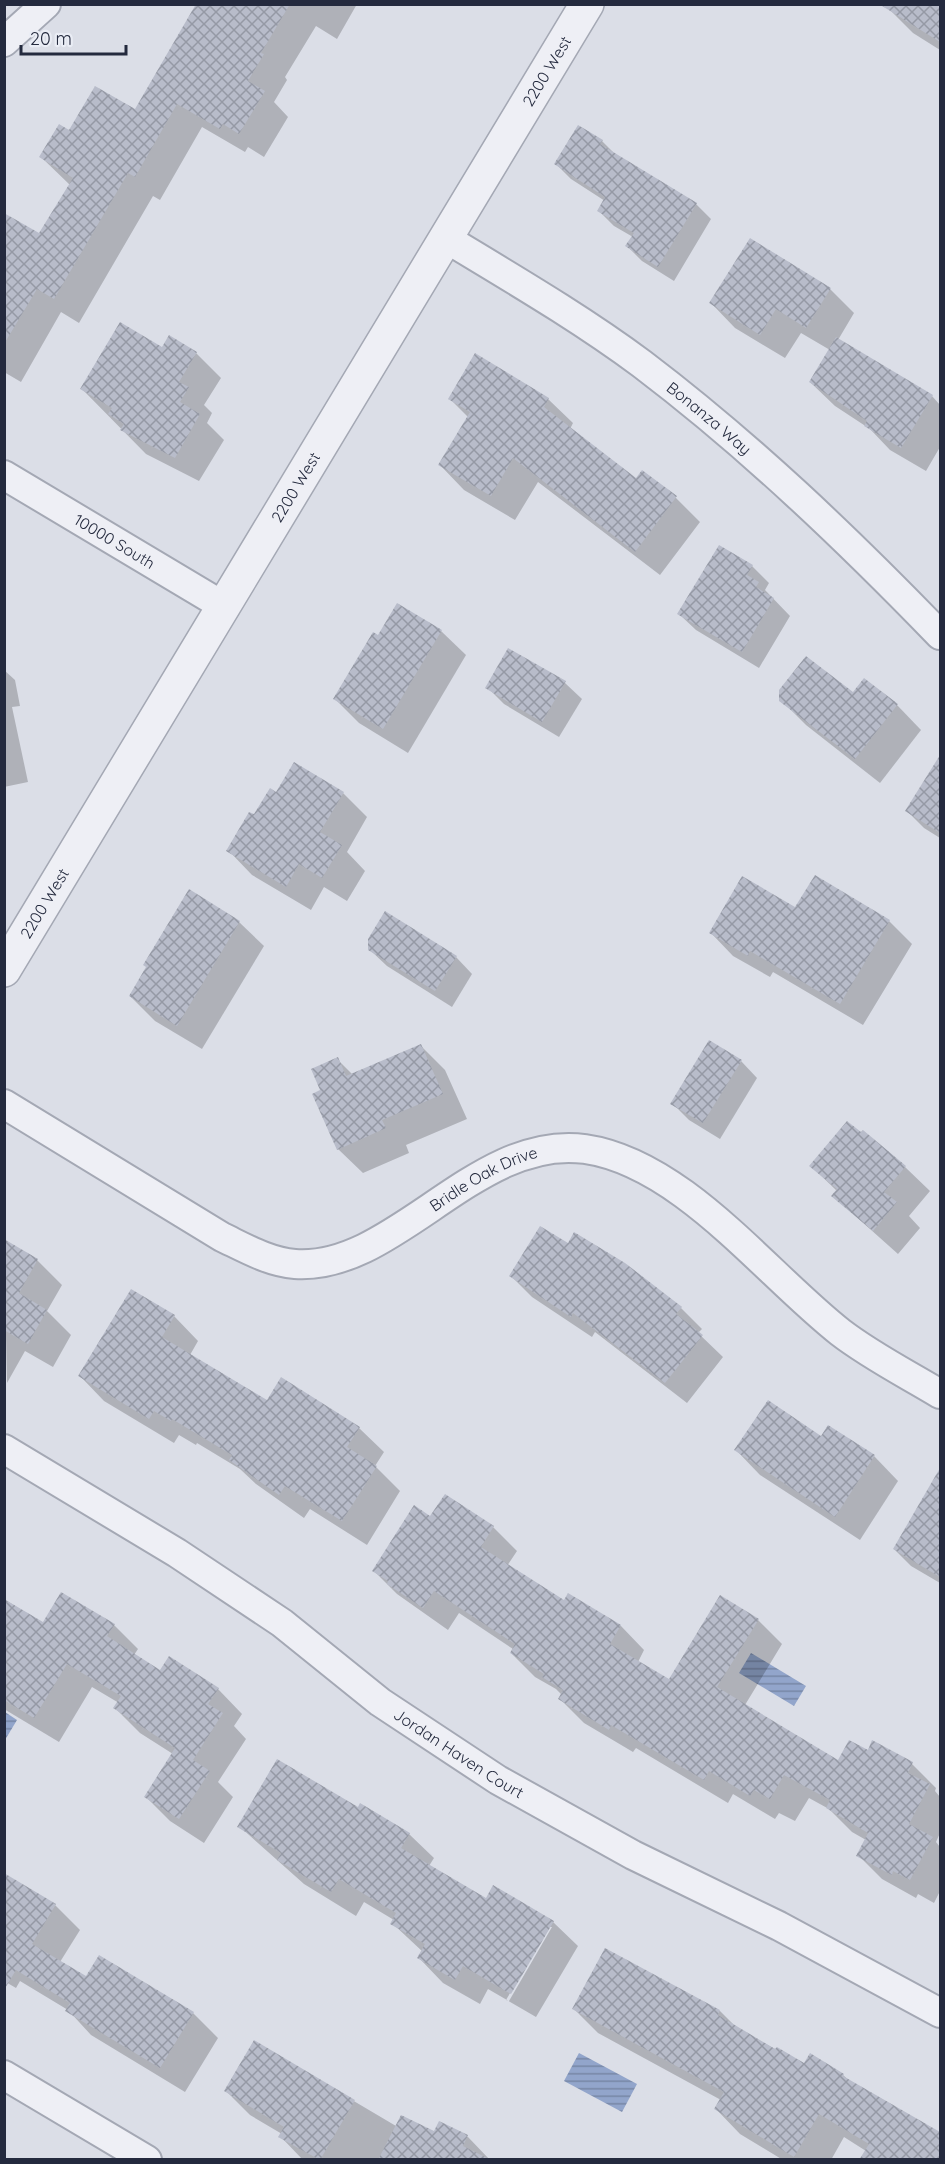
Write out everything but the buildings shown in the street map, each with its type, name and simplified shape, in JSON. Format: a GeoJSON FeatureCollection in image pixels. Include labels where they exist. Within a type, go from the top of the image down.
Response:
{"type":"FeatureCollection","features":[{"type":"Feature","properties":{"kind":"street"},"geometry":{"type":"LineString","coordinates":[[4,42],[46,4]]}},
{"type":"Feature","properties":{"kind":"street","name":"2200 West"},"geometry":{"type":"LineString","coordinates":[[4,970],[587,4]]}},
{"type":"Feature","properties":{"kind":"street","name":"Bonanza Way"},"geometry":{"type":"LineString","coordinates":[[447,239],[575,319],[640,363],[705,414],[825,519],[940,635]]}},
{"type":"Feature","properties":{"kind":"street","name":"10000 South"},"geometry":{"type":"LineString","coordinates":[[4,475],[225,607]]}},
{"type":"Feature","properties":{"kind":"street","name":"Bridle Oak Drive"},"geometry":{"type":"LineString","coordinates":[[4,1104],[222,1237],[258,1254],[295,1264],[332,1260],[366,1247],[508,1160],[545,1150],[584,1149],[621,1158],[681,1192],[842,1333],[940,1394]]}},
{"type":"Feature","properties":{"kind":"street","name":"Jordan Haven Court"},"geometry":{"type":"LineString","coordinates":[[4,1449],[177,1553],[282,1623],[380,1702],[498,1780],[633,1855],[779,1926],[940,2013]]}},
{"type":"Feature","properties":{"kind":"street"},"geometry":{"type":"LineString","coordinates":[[4,2074],[147,2160]]}},
{"type":"Feature","properties":{"kind":"water"},"geometry":{"type":"Polygon","coordinates":[[[751,1653],[806,1686],[794,1706],[739,1673],[751,1653]]]}},
{"type":"Feature","properties":{"kind":"water"},"geometry":{"type":"Polygon","coordinates":[[[5,1712],[17,1720],[5,1740],[5,1712]]]}},
{"type":"Feature","properties":{"kind":"water"},"geometry":{"type":"Polygon","coordinates":[[[579,2053],[637,2084],[622,2112],[564,2081],[579,2053]]]}}]}
